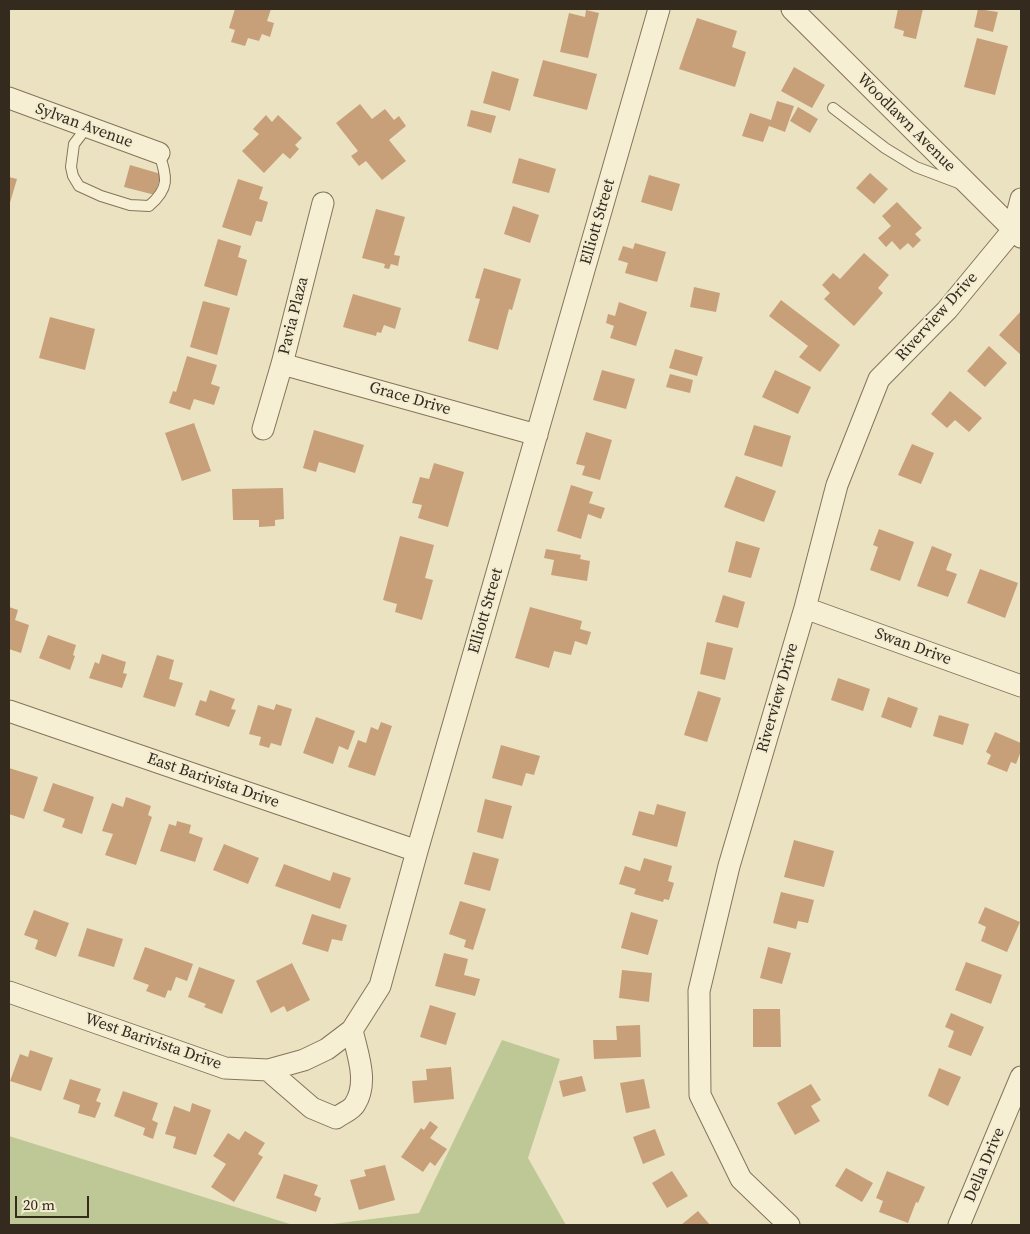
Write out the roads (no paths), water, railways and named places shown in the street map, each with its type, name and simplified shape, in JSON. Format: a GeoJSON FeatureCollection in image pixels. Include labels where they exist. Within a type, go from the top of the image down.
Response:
{"type":"FeatureCollection","features":[{"type":"Feature","properties":{"kind":"street","name":"Elliott Street"},"geometry":{"type":"LineString","coordinates":[[352,1030],[380,986],[416,851],[659,9]]}},
{"type":"Feature","properties":{"kind":"street","name":"Woodlawn Avenue"},"geometry":{"type":"LineString","coordinates":[[792,9],[1017,233]]}},
{"type":"Feature","properties":{"kind":"street","name":"Sylvan Avenue"},"geometry":{"type":"LineString","coordinates":[[9,98],[159,153]]}},
{"type":"Feature","properties":{"kind":"street","name":"Riverview Drive"},"geometry":{"type":"LineString","coordinates":[[789,1225],[741,1180],[700,1095],[699,991],[729,866],[805,608],[837,485],[880,379],[947,310],[1017,233],[1021,199]]}},
{"type":"Feature","properties":{"kind":"street","name":"Pavia Plaza"},"geometry":{"type":"LineString","coordinates":[[263,429],[282,364],[323,204]]}},
{"type":"Feature","properties":{"kind":"street","name":"Grace Drive"},"geometry":{"type":"LineString","coordinates":[[282,364],[537,435]]}},
{"type":"Feature","properties":{"kind":"street","name":"Swan Drive"},"geometry":{"type":"LineString","coordinates":[[805,608],[1021,686]]}},
{"type":"Feature","properties":{"kind":"street","name":"East Barivista Drive"},"geometry":{"type":"LineString","coordinates":[[9,711],[416,851]]}},
{"type":"Feature","properties":{"kind":"street","name":"West Barivista Drive"},"geometry":{"type":"LineString","coordinates":[[9,992],[225,1068],[268,1070],[304,1060],[327,1049],[352,1030]]}},
{"type":"Feature","properties":{"kind":"street"},"geometry":{"type":"LineString","coordinates":[[268,1070],[312,1108],[336,1118],[354,1106],[360,1091],[362,1075],[352,1030]]}},
{"type":"Feature","properties":{"kind":"street","name":"Della Drive"},"geometry":{"type":"LineString","coordinates":[[960,1225],[1021,1077]]}},
{"type":"Feature","properties":{"kind":"lane"},"geometry":{"type":"LineString","coordinates":[[833,108],[884,148],[916,167],[971,188]]}},
{"type":"Feature","properties":{"kind":"lane"},"geometry":{"type":"LineString","coordinates":[[87,127],[74,144],[71,167],[73,176],[79,186],[101,196],[130,205],[149,206],[160,197],[165,184],[164,170],[159,153]]}}]}
